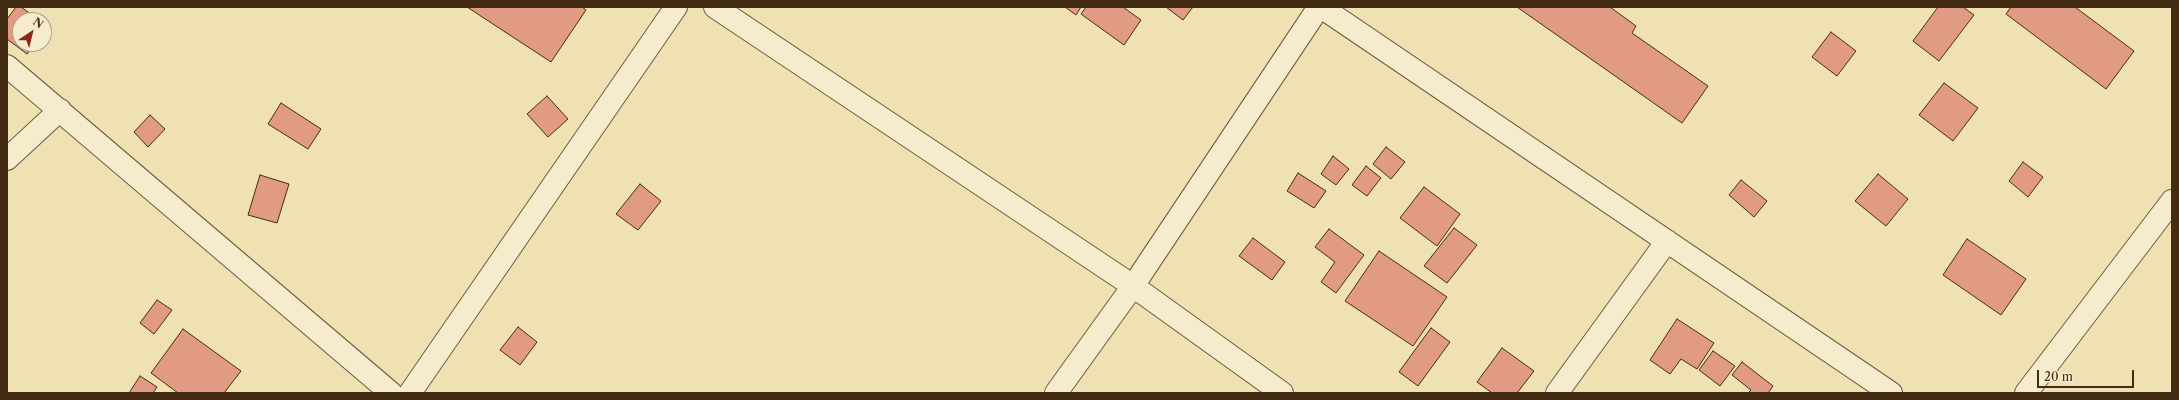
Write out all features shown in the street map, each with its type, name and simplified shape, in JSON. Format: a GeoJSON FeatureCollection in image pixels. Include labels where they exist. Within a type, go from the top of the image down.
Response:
{"type":"FeatureCollection","features":[{"type":"Feature","properties":{"kind":"street"},"geometry":{"type":"LineString","coordinates":[[410,393],[676,7]]}},
{"type":"Feature","properties":{"kind":"street"},"geometry":{"type":"LineString","coordinates":[[715,7],[1134,286],[1282,393]]}},
{"type":"Feature","properties":{"kind":"street"},"geometry":{"type":"LineString","coordinates":[[1056,393],[1134,286],[1320,7],[1891,393]]}},
{"type":"Feature","properties":{"kind":"street"},"geometry":{"type":"LineString","coordinates":[[7,66],[391,393]]}},
{"type":"Feature","properties":{"kind":"street"},"geometry":{"type":"LineString","coordinates":[[7,159],[60,110]]}},
{"type":"Feature","properties":{"kind":"street"},"geometry":{"type":"LineString","coordinates":[[2026,393],[2172,201]]}},
{"type":"Feature","properties":{"kind":"street"},"geometry":{"type":"LineString","coordinates":[[1557,393],[1667,241]]}},
{"type":"Feature","properties":{"kind":"building"},"geometry":{"type":"Polygon","coordinates":[[[16,7],[21,7],[28,12],[12,12],[16,7]]]}},
{"type":"Feature","properties":{"kind":"building"},"geometry":{"type":"Polygon","coordinates":[[[467,7],[582,7],[586,10],[551,62],[467,7]]]}},
{"type":"Feature","properties":{"kind":"building"},"geometry":{"type":"Polygon","coordinates":[[[1065,7],[1081,7],[1076,15],[1065,7]]]}},
{"type":"Feature","properties":{"kind":"building"},"geometry":{"type":"Polygon","coordinates":[[[1086,7],[1123,7],[1141,20],[1124,45],[1081,14],[1086,7]]]}},
{"type":"Feature","properties":{"kind":"building"},"geometry":{"type":"Polygon","coordinates":[[[1166,7],[1193,7],[1183,20],[1166,7]]]}},
{"type":"Feature","properties":{"kind":"building"},"geometry":{"type":"Polygon","coordinates":[[[1517,7],[1610,7],[1636,26],[1632,33],[1708,86],[1682,123],[1517,7]]]}},
{"type":"Feature","properties":{"kind":"building"},"geometry":{"type":"Polygon","coordinates":[[[1938,7],[1963,7],[1974,15],[1939,61],[1913,41],[1938,7]]]}},
{"type":"Feature","properties":{"kind":"building"},"geometry":{"type":"Polygon","coordinates":[[[2011,7],[2075,7],[2134,51],[2106,89],[2006,14],[2011,7]]]}},
{"type":"Feature","properties":{"kind":"building"},"geometry":{"type":"Polygon","coordinates":[[[12,12],[12,43],[7,39],[7,19],[12,12]]]}},
{"type":"Feature","properties":{"kind":"building"},"geometry":{"type":"Polygon","coordinates":[[[1831,32],[1856,51],[1837,76],[1812,57],[1831,32]]]}},
{"type":"Feature","properties":{"kind":"building"},"geometry":{"type":"Polygon","coordinates":[[[1944,83],[1978,108],[1953,141],[1919,115],[1944,83]]]}},
{"type":"Feature","properties":{"kind":"building"},"geometry":{"type":"Polygon","coordinates":[[[547,96],[568,119],[548,137],[527,114],[547,96]]]}},
{"type":"Feature","properties":{"kind":"building"},"geometry":{"type":"Polygon","coordinates":[[[281,103],[321,129],[308,149],[268,124],[281,103]]]}},
{"type":"Feature","properties":{"kind":"building"},"geometry":{"type":"Polygon","coordinates":[[[150,115],[165,129],[148,147],[134,132],[150,115]]]}},
{"type":"Feature","properties":{"kind":"building"},"geometry":{"type":"Polygon","coordinates":[[[1386,147],[1405,162],[1391,179],[1373,164],[1386,147]]]}},
{"type":"Feature","properties":{"kind":"building"},"geometry":{"type":"Polygon","coordinates":[[[1333,156],[1349,169],[1336,185],[1321,174],[1333,156]]]}},
{"type":"Feature","properties":{"kind":"building"},"geometry":{"type":"Polygon","coordinates":[[[2023,162],[2043,177],[2028,197],[2009,181],[2023,162]]]}},
{"type":"Feature","properties":{"kind":"building"},"geometry":{"type":"Polygon","coordinates":[[[1366,166],[1381,178],[1367,196],[1352,185],[1366,166]]]}},
{"type":"Feature","properties":{"kind":"building"},"geometry":{"type":"Polygon","coordinates":[[[1298,173],[1326,191],[1314,208],[1287,191],[1298,173]]]}},
{"type":"Feature","properties":{"kind":"building"},"geometry":{"type":"Polygon","coordinates":[[[1878,174],[1908,199],[1886,226],[1855,201],[1878,174]]]}},
{"type":"Feature","properties":{"kind":"building"},"geometry":{"type":"Polygon","coordinates":[[[260,175],[289,184],[277,223],[248,215],[260,175]]]}},
{"type":"Feature","properties":{"kind":"building"},"geometry":{"type":"Polygon","coordinates":[[[1741,180],[1767,201],[1754,217],[1729,195],[1741,180]]]}},
{"type":"Feature","properties":{"kind":"building"},"geometry":{"type":"Polygon","coordinates":[[[640,184],[661,201],[638,230],[616,214],[640,184]]]}},
{"type":"Feature","properties":{"kind":"building"},"geometry":{"type":"Polygon","coordinates":[[[1424,187],[1460,214],[1437,246],[1400,218],[1424,187]]]}},
{"type":"Feature","properties":{"kind":"building"},"geometry":{"type":"Polygon","coordinates":[[[1454,228],[1477,245],[1447,283],[1424,266],[1454,228]]]}},
{"type":"Feature","properties":{"kind":"building"},"geometry":{"type":"Polygon","coordinates":[[[1329,229],[1364,255],[1336,293],[1321,282],[1335,262],[1315,247],[1329,229]]]}},
{"type":"Feature","properties":{"kind":"building"},"geometry":{"type":"Polygon","coordinates":[[[1253,238],[1285,262],[1272,280],[1239,256],[1253,238]]]}},
{"type":"Feature","properties":{"kind":"building"},"geometry":{"type":"Polygon","coordinates":[[[1967,239],[2026,279],[2001,315],[1943,275],[1967,239]]]}},
{"type":"Feature","properties":{"kind":"building"},"geometry":{"type":"Polygon","coordinates":[[[1379,251],[1447,297],[1413,346],[1345,301],[1379,251]]]}},
{"type":"Feature","properties":{"kind":"building"},"geometry":{"type":"Polygon","coordinates":[[[157,300],[172,310],[154,334],[140,323],[157,300]]]}},
{"type":"Feature","properties":{"kind":"building"},"geometry":{"type":"Polygon","coordinates":[[[1677,319],[1714,343],[1697,369],[1681,359],[1670,374],[1650,360],[1677,319]]]}},
{"type":"Feature","properties":{"kind":"building"},"geometry":{"type":"Polygon","coordinates":[[[518,327],[537,342],[520,365],[500,350],[518,327]]]}},
{"type":"Feature","properties":{"kind":"building"},"geometry":{"type":"Polygon","coordinates":[[[1431,328],[1450,342],[1418,386],[1399,372],[1431,328]]]}},
{"type":"Feature","properties":{"kind":"building"},"geometry":{"type":"Polygon","coordinates":[[[183,329],[241,371],[224,393],[178,393],[151,373],[183,329]]]}},
{"type":"Feature","properties":{"kind":"building"},"geometry":{"type":"Polygon","coordinates":[[[1502,348],[1534,371],[1517,393],[1492,393],[1477,382],[1502,348]]]}},
{"type":"Feature","properties":{"kind":"building"},"geometry":{"type":"Polygon","coordinates":[[[1713,351],[1735,366],[1720,386],[1699,370],[1713,351]]]}},
{"type":"Feature","properties":{"kind":"building"},"geometry":{"type":"Polygon","coordinates":[[[1742,362],[1773,386],[1768,393],[1748,393],[1751,390],[1732,375],[1742,362]]]}},
{"type":"Feature","properties":{"kind":"building"},"geometry":{"type":"Polygon","coordinates":[[[140,376],[157,387],[153,393],[129,393],[140,376]]]}}]}
